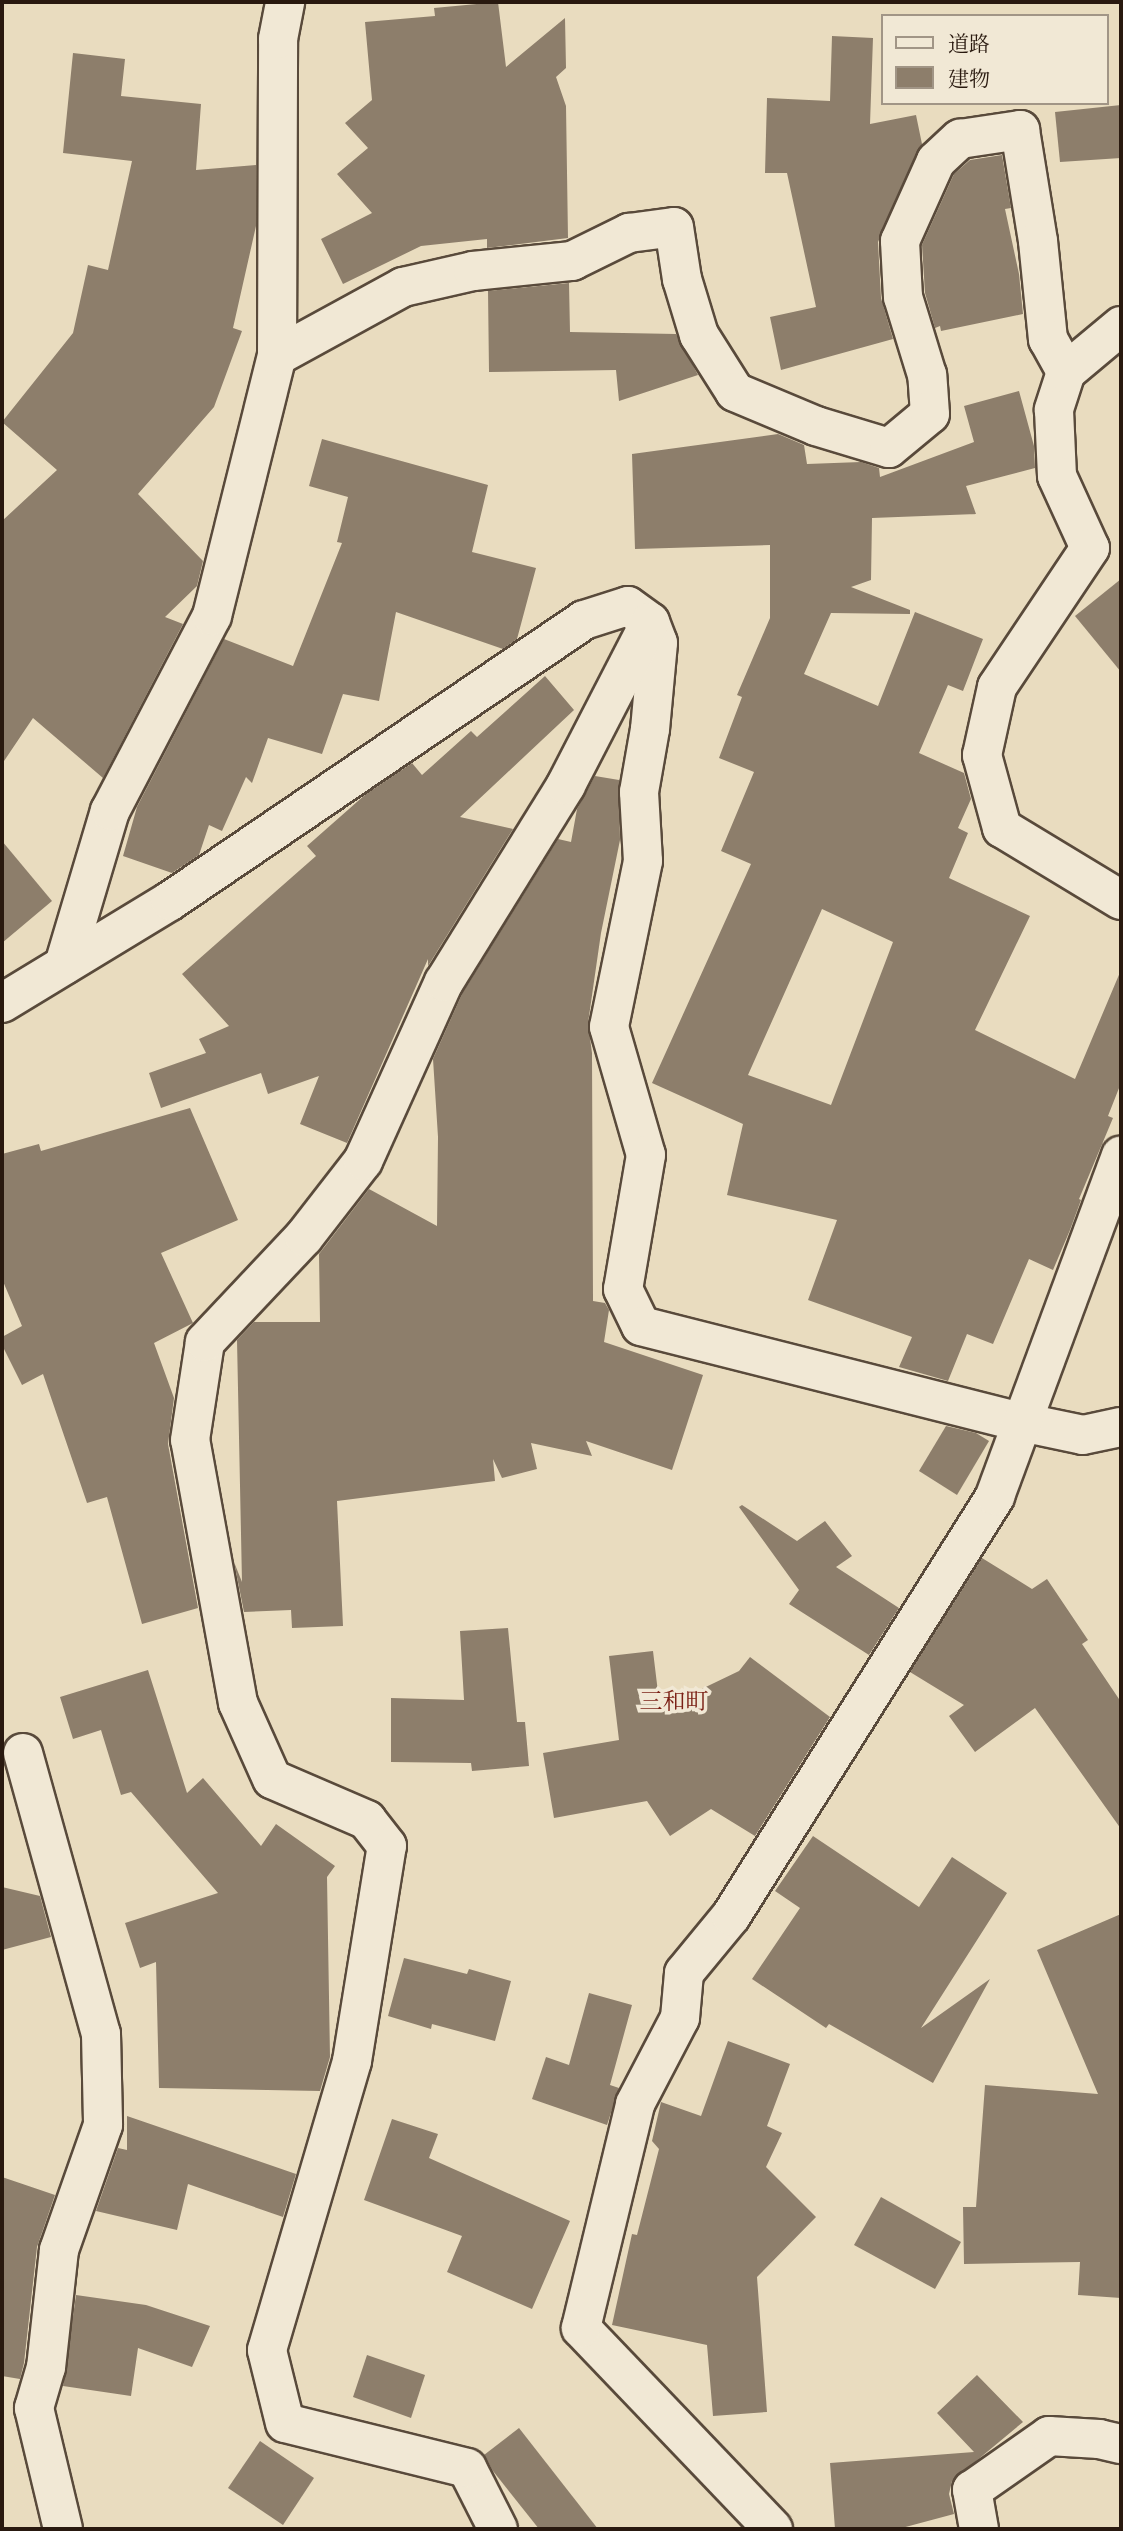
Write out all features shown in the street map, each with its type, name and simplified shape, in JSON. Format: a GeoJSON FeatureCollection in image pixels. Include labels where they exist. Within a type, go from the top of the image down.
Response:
{"type":"FeatureCollection","features":[{"type":"Feature","properties":{"kind":"street"},"geometry":{"type":"LineString","coordinates":[[64,965],[110,811],[212,616],[277,356],[278,52],[285,2]]}},
{"type":"Feature","properties":{"kind":"street"},"geometry":{"type":"LineString","coordinates":[[277,356],[403,287],[473,271],[572,261],[629,233],[674,227],[682,279],[699,335],[735,392],[816,426],[889,448],[930,414],[927,375],[902,297],[900,241],[936,161],[960,139],[1020,130],[1038,241],[1048,339],[1066,372]]}},
{"type":"Feature","properties":{"kind":"street"},"geometry":{"type":"LineString","coordinates":[[1121,326],[1066,372],[1054,410],[1057,476],[1090,548],[997,687],[982,755],[1002,828],[1121,900]]}},
{"type":"Feature","properties":{"kind":"street"},"geometry":{"type":"LineString","coordinates":[[2,1003],[170,901],[584,620],[628,606],[650,622],[658,643],[650,729],[639,793],[643,861],[609,1027],[646,1155],[622,1289],[642,1326],[1021,1422],[1083,1435],[1121,1427]]}},
{"type":"Feature","properties":{"kind":"street"},"geometry":{"type":"LineString","coordinates":[[498,2529],[467,2468],[285,2423],[267,2350],[352,2061],[387,1846],[367,1820],[272,1779],[238,1703],[190,1440],[205,1342],[304,1237],[363,1161],[444,982],[566,785],[650,622]]}},
{"type":"Feature","properties":{"kind":"street"},"geometry":{"type":"LineString","coordinates":[[773,2529],[581,2329],[635,2104],[680,2018],[684,1973],[731,1916],[995,1496],[1121,1156]]}},
{"type":"Feature","properties":{"kind":"street"},"geometry":{"type":"LineString","coordinates":[[23,1753],[101,2034],[103,2124],[60,2250],[46,2367],[34,2408],[63,2529]]}},
{"type":"Feature","properties":{"kind":"street"},"geometry":{"type":"LineString","coordinates":[[979,2529],[972,2490],[1049,2436],[1099,2439],[1121,2444]]}},
{"type":"Feature","properties":{"kind":"building"},"geometry":{"type":"Polygon","coordinates":[[[498,2],[506,67],[565,18],[566,68],[556,77],[566,106],[568,238],[487,248],[487,239],[421,246],[343,284],[321,239],[372,213],[337,174],[368,148],[345,123],[372,100],[365,22],[435,16],[434,8],[498,2]]]}},
{"type":"Feature","properties":{"kind":"building"},"geometry":{"type":"Polygon","coordinates":[[[832,36],[873,38],[870,124],[916,115],[922,144],[878,242],[881,298],[893,339],[781,370],[770,317],[816,307],[787,173],[765,173],[767,98],[830,101],[832,36]]]}},
{"type":"Feature","properties":{"kind":"building"},"geometry":{"type":"Polygon","coordinates":[[[73,53],[125,59],[121,96],[201,104],[196,170],[256,165],[256,226],[233,328],[242,331],[214,407],[138,494],[203,561],[197,586],[165,617],[183,624],[103,778],[33,718],[2,764],[2,521],[57,470],[2,422],[73,333],[88,265],[108,270],[132,161],[63,153],[73,53]]]}},
{"type":"Feature","properties":{"kind":"building"},"geometry":{"type":"Polygon","coordinates":[[[1121,105],[1121,158],[1060,162],[1055,112],[1121,105]]]}},
{"type":"Feature","properties":{"kind":"building"},"geometry":{"type":"Polygon","coordinates":[[[1002,155],[1011,208],[1005,209],[1019,274],[1023,314],[941,331],[940,326],[935,328],[925,293],[922,245],[954,174],[970,160],[1002,155]]]}},
{"type":"Feature","properties":{"kind":"building"},"geometry":{"type":"Polygon","coordinates":[[[569,283],[570,332],[676,334],[698,375],[619,401],[616,370],[489,372],[488,291],[569,283]]]}},
{"type":"Feature","properties":{"kind":"building"},"geometry":{"type":"Polygon","coordinates":[[[1019,391],[1034,446],[1035,468],[966,486],[976,514],[872,518],[871,580],[851,587],[910,610],[910,614],[831,613],[804,674],[878,706],[915,612],[983,639],[963,691],[948,685],[919,753],[964,773],[971,799],[958,828],[968,833],[949,878],[1030,916],[975,1030],[1075,1079],[1121,970],[1121,1083],[1108,1116],[1113,1118],[1053,1270],[1029,1259],[993,1344],[967,1334],[948,1381],[899,1367],[912,1337],[808,1300],[837,1220],[727,1195],[743,1124],[652,1083],[751,864],[721,851],[754,772],[719,758],[742,697],[737,695],[770,618],[770,545],[635,549],[632,454],[778,434],[804,445],[807,464],[861,462],[879,468],[880,477],[974,442],[964,406],[1019,391]],[[822,909],[748,1075],[831,1105],[893,942],[822,909]]]}},
{"type":"Feature","properties":{"kind":"building"},"geometry":{"type":"Polygon","coordinates":[[[322,439],[488,485],[472,552],[536,568],[517,639],[503,649],[396,612],[379,701],[343,694],[322,754],[268,738],[252,783],[246,777],[222,831],[209,825],[199,855],[172,873],[123,856],[137,807],[224,639],[293,666],[342,543],[337,542],[348,497],[309,486],[322,439]]]}},
{"type":"Feature","properties":{"kind":"building"},"geometry":{"type":"Polygon","coordinates":[[[1121,579],[1121,672],[1075,616],[1121,579]]]}},
{"type":"Feature","properties":{"kind":"building"},"geometry":{"type":"Polygon","coordinates":[[[545,676],[574,710],[460,817],[513,829],[428,966],[428,959],[347,1143],[300,1124],[319,1076],[268,1094],[261,1073],[161,1108],[149,1073],[206,1053],[199,1039],[229,1026],[182,974],[316,856],[307,846],[366,794],[412,763],[422,775],[471,731],[477,737],[545,676]]]}},
{"type":"Feature","properties":{"kind":"building"},"geometry":{"type":"Polygon","coordinates":[[[595,776],[619,780],[620,840],[601,933],[588,1023],[592,1053],[593,1301],[605,1303],[609,1310],[604,1342],[703,1375],[672,1470],[586,1441],[592,1456],[531,1443],[537,1469],[502,1478],[493,1459],[495,1481],[337,1501],[343,1626],[292,1628],[291,1610],[244,1612],[234,1562],[242,1582],[237,1340],[254,1322],[320,1322],[319,1254],[369,1189],[437,1226],[438,1137],[433,1059],[463,992],[558,839],[571,842],[577,809],[595,776]]]}},
{"type":"Feature","properties":{"kind":"building"},"geometry":{"type":"Polygon","coordinates":[[[2,841],[52,901],[2,943],[2,841]]]}},
{"type":"Feature","properties":{"kind":"building"},"geometry":{"type":"Polygon","coordinates":[[[190,1108],[238,1220],[161,1253],[193,1323],[154,1343],[174,1398],[168,1444],[198,1608],[142,1624],[107,1497],[87,1503],[43,1374],[22,1385],[2,1345],[2,1337],[22,1326],[2,1279],[2,1154],[39,1144],[41,1151],[190,1108]]]}},
{"type":"Feature","properties":{"kind":"building"},"geometry":{"type":"Polygon","coordinates":[[[946,1426],[976,1433],[989,1441],[957,1495],[919,1471],[946,1426]]]}},
{"type":"Feature","properties":{"kind":"building"},"geometry":{"type":"Polygon","coordinates":[[[742,1505],[797,1541],[825,1521],[852,1556],[836,1567],[899,1608],[869,1655],[789,1604],[799,1590],[739,1507],[742,1505]]]}},
{"type":"Feature","properties":{"kind":"building"},"geometry":{"type":"Polygon","coordinates":[[[982,1558],[1032,1589],[1047,1579],[1088,1640],[1082,1644],[1121,1702],[1121,1829],[1035,1708],[975,1752],[949,1716],[964,1705],[910,1672],[982,1558]]]}},
{"type":"Feature","properties":{"kind":"building"},"geometry":{"type":"Polygon","coordinates":[[[508,1628],[517,1722],[525,1722],[529,1766],[472,1771],[471,1763],[391,1762],[391,1698],[464,1700],[460,1631],[508,1628]]]}},
{"type":"Feature","properties":{"kind":"building"},"geometry":{"type":"Polygon","coordinates":[[[653,1651],[660,1709],[739,1671],[750,1657],[830,1717],[755,1836],[711,1809],[670,1836],[647,1801],[554,1818],[543,1753],[619,1740],[609,1656],[653,1651]]]}},
{"type":"Feature","properties":{"kind":"building"},"geometry":{"type":"Polygon","coordinates":[[[148,1670],[187,1793],[203,1778],[261,1846],[276,1824],[335,1866],[327,1877],[330,2057],[320,2091],[159,2088],[156,1962],[140,1968],[125,1923],[218,1893],[131,1792],[121,1795],[101,1730],[73,1739],[60,1697],[148,1670]]]}},
{"type":"Feature","properties":{"kind":"building"},"geometry":{"type":"Polygon","coordinates":[[[813,1836],[919,1907],[952,1857],[1007,1893],[921,2028],[990,1979],[933,2083],[829,2024],[826,2028],[752,1979],[800,1908],[775,1891],[813,1836]]]}},
{"type":"Feature","properties":{"kind":"building"},"geometry":{"type":"Polygon","coordinates":[[[2,1887],[40,1896],[51,1937],[2,1950],[2,1887]]]}},
{"type":"Feature","properties":{"kind":"building"},"geometry":{"type":"Polygon","coordinates":[[[1121,1914],[1121,2298],[1078,2295],[1080,2262],[964,2264],[963,2207],[976,2207],[985,2085],[1098,2094],[1037,1950],[1121,1914]]]}},
{"type":"Feature","properties":{"kind":"building"},"geometry":{"type":"Polygon","coordinates":[[[404,1958],[467,1974],[469,1969],[511,1981],[495,2041],[432,2024],[431,2029],[388,2016],[404,1958]]]}},
{"type":"Feature","properties":{"kind":"building"},"geometry":{"type":"Polygon","coordinates":[[[589,1993],[632,2005],[610,2085],[619,2088],[607,2125],[532,2099],[546,2057],[569,2065],[589,1993]]]}},
{"type":"Feature","properties":{"kind":"building"},"geometry":{"type":"Polygon","coordinates":[[[728,2041],[790,2064],[767,2126],[782,2133],[766,2167],[816,2217],[757,2277],[767,2412],[713,2416],[707,2345],[612,2325],[632,2234],[637,2235],[659,2149],[652,2141],[661,2102],[701,2116],[728,2041]]]}},
{"type":"Feature","properties":{"kind":"building"},"geometry":{"type":"Polygon","coordinates":[[[127,2116],[296,2174],[283,2217],[188,2184],[177,2230],[96,2211],[118,2148],[127,2150],[127,2116]]]}},
{"type":"Feature","properties":{"kind":"building"},"geometry":{"type":"Polygon","coordinates":[[[392,2119],[438,2134],[429,2158],[570,2221],[532,2309],[447,2272],[462,2236],[364,2200],[392,2119]]]}},
{"type":"Feature","properties":{"kind":"building"},"geometry":{"type":"Polygon","coordinates":[[[2,2177],[55,2195],[37,2247],[20,2379],[2,2376],[2,2177]]]}},
{"type":"Feature","properties":{"kind":"building"},"geometry":{"type":"Polygon","coordinates":[[[881,2197],[961,2242],[935,2289],[854,2245],[881,2197]]]}},
{"type":"Feature","properties":{"kind":"building"},"geometry":{"type":"Polygon","coordinates":[[[76,2295],[146,2305],[210,2326],[192,2367],[138,2348],[131,2396],[63,2386],[76,2295]]]}},
{"type":"Feature","properties":{"kind":"building"},"geometry":{"type":"Polygon","coordinates":[[[367,2355],[425,2375],[411,2418],[353,2397],[367,2355]]]}},
{"type":"Feature","properties":{"kind":"building"},"geometry":{"type":"Polygon","coordinates":[[[977,2375],[1023,2422],[952,2481],[949,2494],[954,2514],[898,2529],[835,2529],[830,2463],[974,2452],[937,2413],[977,2375]]]}},
{"type":"Feature","properties":{"kind":"building"},"geometry":{"type":"Polygon","coordinates":[[[519,2428],[598,2529],[539,2529],[493,2471],[484,2455],[519,2428]]]}},
{"type":"Feature","properties":{"kind":"building"},"geometry":{"type":"Polygon","coordinates":[[[260,2441],[314,2478],[283,2525],[228,2488],[260,2441]]]}},
{"type":"Feature","properties":{"kind":"district","name":"三和町"},"geometry":{"type":"Point","coordinates":[674,1702]}}]}
